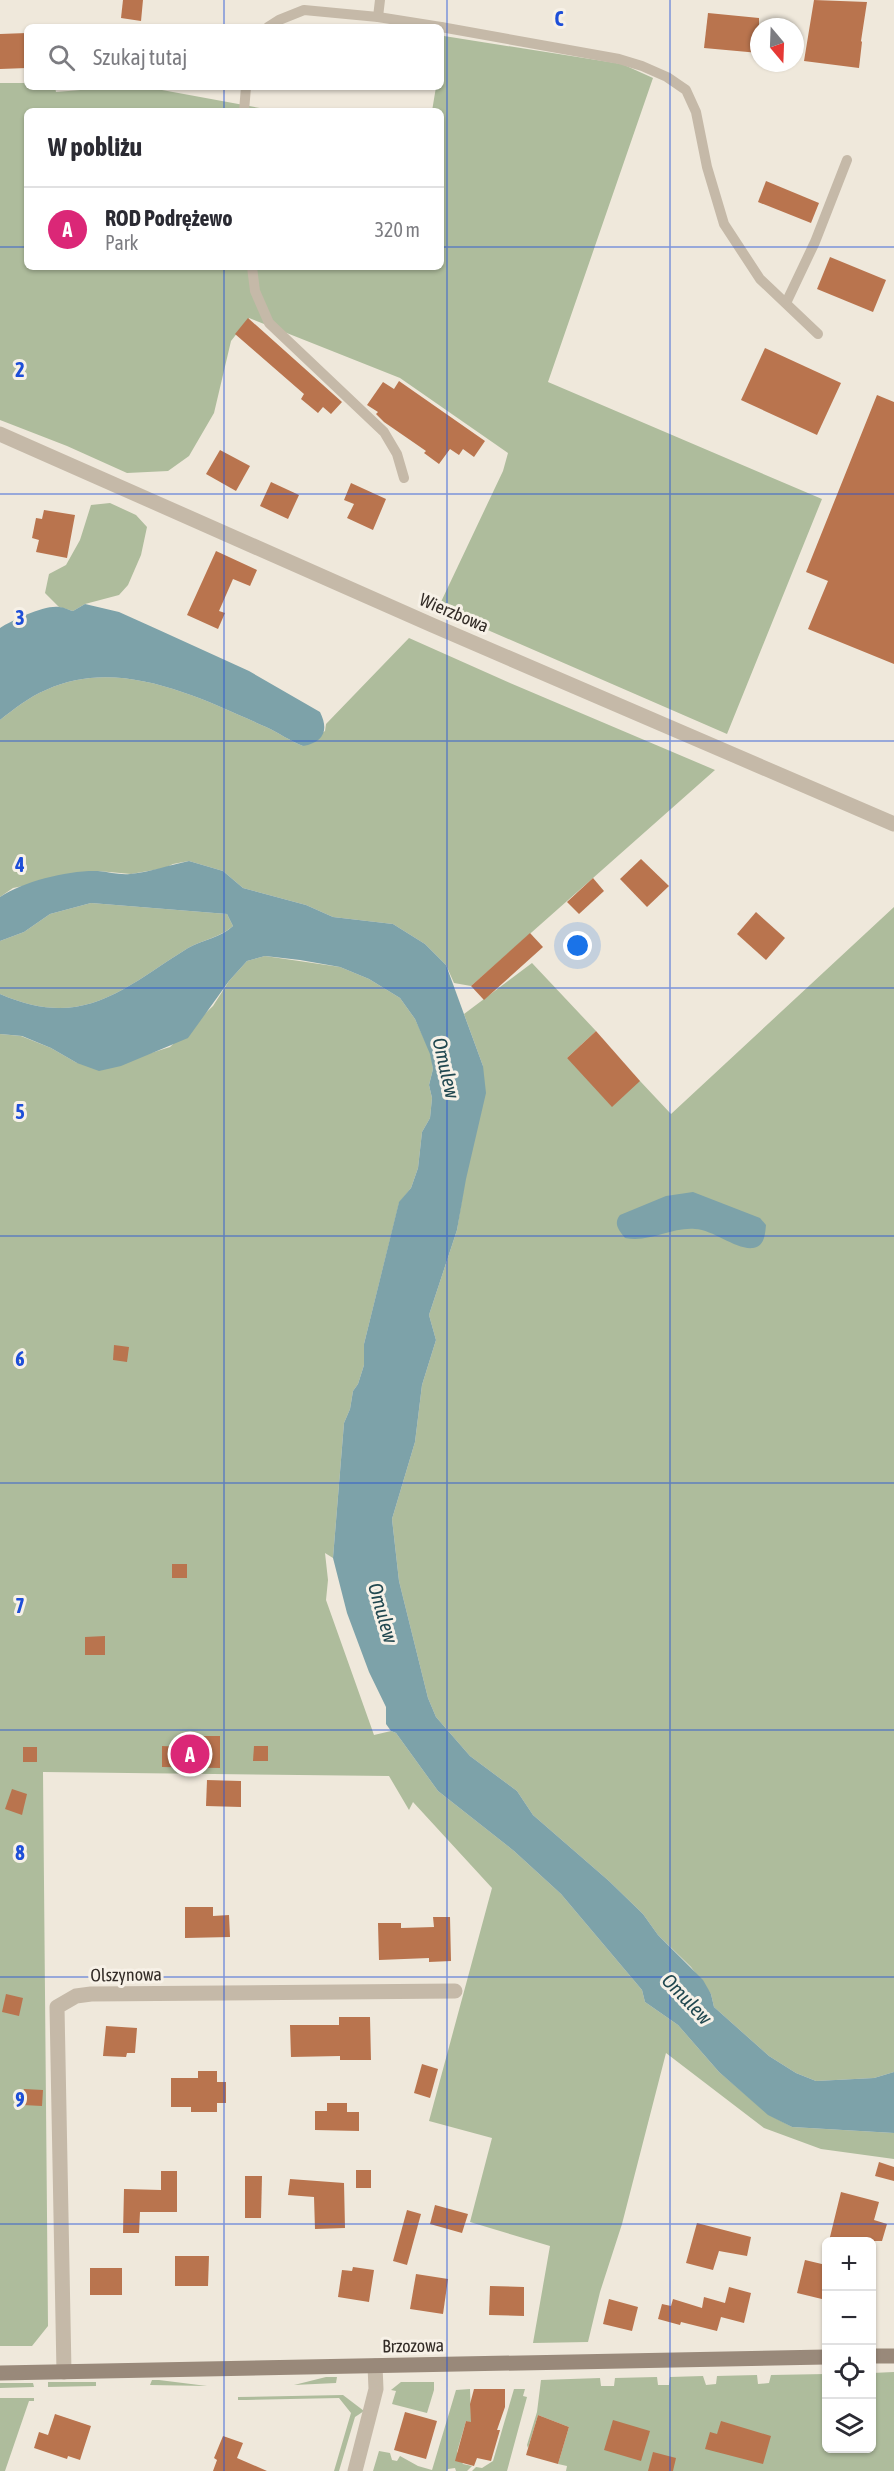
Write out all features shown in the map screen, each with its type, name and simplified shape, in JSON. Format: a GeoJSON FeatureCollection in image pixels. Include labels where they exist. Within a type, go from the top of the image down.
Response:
{"type":"FeatureCollection","features":[{"type":"Feature","properties":{"kind":"main road"},"geometry":{"type":"LineString","coordinates":[[876,2356],[894,2356]]}},
{"type":"Feature","properties":{"kind":"main road","name":"Brzozowa"},"geometry":{"type":"LineString","coordinates":[[0,2373],[822,2357]]}},
{"type":"Feature","properties":{"kind":"street","name":"Wierzbowa"},"geometry":{"type":"LineString","coordinates":[[0,434],[894,824]]}},
{"type":"Feature","properties":{"kind":"street","name":"Olszynowa"},"geometry":{"type":"LineString","coordinates":[[64,2372],[57,2007],[76,1996],[91,1994],[455,1991]]}},
{"type":"Feature","properties":{"kind":"street"},"geometry":{"type":"LineString","coordinates":[[355,2471],[376,2389],[375,2366]]}},
{"type":"Feature","properties":{"kind":"lane"},"geometry":{"type":"LineString","coordinates":[[378,17],[380,0]]}},
{"type":"Feature","properties":{"kind":"lane"},"geometry":{"type":"LineString","coordinates":[[273,24],[304,10],[422,24]]}},
{"type":"Feature","properties":{"kind":"lane"},"geometry":{"type":"LineString","coordinates":[[444,28],[619,59],[667,77],[686,90],[696,112],[707,166],[724,224],[760,279],[818,334]]}},
{"type":"Feature","properties":{"kind":"lane"},"geometry":{"type":"LineString","coordinates":[[244,108],[246,90]]}},
{"type":"Feature","properties":{"kind":"lane"},"geometry":{"type":"LineString","coordinates":[[786,303],[815,242],[847,160]]}},
{"type":"Feature","properties":{"kind":"lane"},"geometry":{"type":"LineString","coordinates":[[252,270],[255,291],[269,323],[384,432],[397,454],[404,478]]}},
{"type":"Feature","properties":{"kind":"green space"},"geometry":{"type":"Polygon","coordinates":[[[444,36],[622,64],[653,78],[548,382],[822,499],[727,734],[444,611],[440,604],[503,471],[508,453],[400,378],[249,318],[231,341],[214,413],[189,456],[168,471],[127,473],[67,446],[0,420],[0,83],[24,83],[24,90],[56,90],[56,92],[162,90],[260,108],[24,108],[24,270],[444,270],[444,108],[432,108],[436,90],[444,90],[444,36]]]}},
{"type":"Feature","properties":{"kind":"green space"},"geometry":{"type":"Polygon","coordinates":[[[110,503],[136,515],[147,527],[141,555],[128,585],[119,595],[85,604],[73,611],[59,607],[45,593],[49,574],[66,565],[80,540],[91,505],[110,503]]]}},
{"type":"Feature","properties":{"kind":"green space"},"geometry":{"type":"Polygon","coordinates":[[[409,638],[715,770],[471,986],[454,983],[446,965],[425,944],[393,924],[333,917],[306,905],[243,888],[223,871],[189,861],[131,874],[98,871],[13,888],[0,897],[0,720],[28,700],[46,690],[74,681],[102,677],[130,679],[159,685],[214,704],[303,746],[325,731],[326,724],[409,638]]]}},
{"type":"Feature","properties":{"kind":"green space"},"geometry":{"type":"Polygon","coordinates":[[[91,903],[227,914],[233,926],[223,933],[188,948],[121,991],[100,1000],[78,1006],[55,1008],[29,1004],[0,994],[0,941],[24,932],[50,914],[91,903]]]}},
{"type":"Feature","properties":{"kind":"green space"},"geometry":{"type":"Polygon","coordinates":[[[894,907],[894,2072],[874,2078],[816,2081],[796,2073],[769,2056],[714,2007],[711,1994],[691,1967],[658,1935],[643,1914],[533,1815],[517,1791],[470,1756],[436,1717],[428,1698],[399,1581],[392,1519],[415,1442],[422,1385],[436,1340],[429,1315],[457,1230],[483,1066],[464,1014],[532,963],[596,1031],[567,1058],[640,1081],[671,1114],[894,907]]]}},
{"type":"Feature","properties":{"kind":"green space"},"geometry":{"type":"Polygon","coordinates":[[[265,956],[340,967],[369,979],[400,998],[415,1019],[431,1054],[433,1069],[429,1085],[432,1098],[430,1118],[422,1132],[418,1168],[411,1188],[399,1203],[364,1344],[364,1365],[358,1384],[353,1391],[350,1409],[344,1423],[333,1558],[325,1553],[328,1580],[326,1600],[374,1735],[391,1731],[396,1733],[438,1791],[514,1851],[561,1894],[642,1990],[645,2002],[678,2025],[719,2072],[768,2114],[792,2127],[894,2133],[894,2159],[821,2149],[764,2128],[666,2053],[622,2224],[600,2292],[588,2342],[533,2343],[550,2246],[470,2222],[492,2138],[429,2121],[492,1888],[413,1802],[409,1810],[389,1776],[43,1772],[48,2326],[32,2346],[0,2346],[0,1034],[21,1036],[51,1048],[77,1063],[151,1053],[170,1047],[213,1006],[229,981],[247,961],[265,956]]]}},
{"type":"Feature","properties":{"kind":"green space"},"geometry":{"type":"Polygon","coordinates":[[[894,2372],[894,2471],[566,2471],[567,2466],[558,2464],[569,2427],[538,2415],[528,2448],[527,2445],[537,2412],[541,2380],[600,2378],[601,2386],[614,2386],[615,2378],[657,2377],[658,2385],[669,2385],[670,2377],[703,2376],[706,2385],[716,2384],[717,2376],[757,2375],[758,2384],[769,2383],[771,2375],[822,2374],[822,2453],[876,2453],[876,2373],[894,2372]]]}},
{"type":"Feature","properties":{"kind":"green space"},"geometry":{"type":"Polygon","coordinates":[[[326,2377],[337,2377],[336,2383],[294,2385],[326,2377]]]}},
{"type":"Feature","properties":{"kind":"green space"},"geometry":{"type":"Polygon","coordinates":[[[152,2380],[159,2380],[207,2386],[150,2385],[152,2380]]]}},
{"type":"Feature","properties":{"kind":"green space"},"geometry":{"type":"Polygon","coordinates":[[[48,2382],[96,2382],[96,2386],[48,2387],[48,2382]]]}},
{"type":"Feature","properties":{"kind":"green space"},"geometry":{"type":"Polygon","coordinates":[[[401,2382],[434,2382],[427,2413],[392,2404],[396,2391],[391,2390],[401,2382]]]}},
{"type":"Feature","properties":{"kind":"green space"},"geometry":{"type":"Polygon","coordinates":[[[0,2383],[33,2383],[34,2387],[0,2388],[0,2383]]]}},
{"type":"Feature","properties":{"kind":"green space"},"geometry":{"type":"Polygon","coordinates":[[[470,2389],[471,2418],[473,2419],[472,2423],[466,2421],[457,2452],[463,2464],[472,2466],[467,2471],[456,2471],[455,2468],[447,2471],[373,2471],[379,2451],[390,2453],[392,2460],[397,2461],[400,2456],[418,2466],[432,2470],[456,2390],[470,2389]]]}},
{"type":"Feature","properties":{"kind":"green space"},"geometry":{"type":"Polygon","coordinates":[[[514,2389],[525,2389],[523,2396],[527,2397],[507,2471],[472,2471],[476,2467],[482,2468],[493,2461],[514,2389]]]}},
{"type":"Feature","properties":{"kind":"green space"},"geometry":{"type":"Polygon","coordinates":[[[343,2395],[364,2411],[355,2417],[339,2471],[334,2471],[351,2413],[339,2398],[238,2400],[238,2397],[343,2395]]]}},
{"type":"Feature","properties":{"kind":"green space"},"geometry":{"type":"Polygon","coordinates":[[[0,2398],[34,2398],[34,2401],[29,2401],[5,2471],[0,2471],[0,2398]]]}},
{"type":"Feature","properties":{"kind":"water"},"geometry":{"type":"Polygon","coordinates":[[[85,604],[119,612],[249,671],[320,712],[324,724],[323,734],[316,742],[303,746],[266,727],[187,694],[130,679],[102,677],[74,681],[46,690],[0,720],[0,628],[20,617],[45,608],[61,607],[73,611],[85,604]]]}},
{"type":"Feature","properties":{"kind":"water","name":"Omulew"},"geometry":{"type":"Polygon","coordinates":[[[189,861],[223,871],[243,888],[306,905],[333,917],[393,924],[425,944],[446,965],[483,1066],[486,1093],[457,1230],[429,1315],[436,1340],[422,1385],[415,1442],[392,1519],[399,1581],[428,1698],[436,1717],[470,1756],[517,1791],[533,1815],[643,1914],[658,1935],[703,1980],[711,1994],[714,2007],[769,2056],[796,2073],[816,2081],[874,2078],[894,2072],[894,2133],[792,2127],[768,2115],[719,2072],[678,2025],[645,2002],[642,1990],[561,1894],[514,1851],[438,1791],[396,1733],[391,1731],[386,1724],[386,1707],[369,1672],[347,1613],[333,1558],[344,1423],[350,1409],[353,1391],[358,1384],[364,1365],[364,1344],[399,1202],[411,1188],[418,1168],[422,1132],[430,1118],[432,1098],[429,1085],[433,1069],[430,1054],[415,1019],[400,998],[369,979],[340,967],[265,956],[247,961],[229,981],[188,1038],[121,1066],[99,1071],[77,1063],[51,1048],[22,1036],[0,1034],[0,994],[29,1004],[55,1008],[78,1006],[100,1000],[121,991],[188,948],[223,933],[233,926],[227,914],[91,903],[50,914],[24,932],[0,941],[0,897],[34,881],[61,875],[86,871],[130,874],[189,861]]]}},
{"type":"Feature","properties":{"kind":"water"},"geometry":{"type":"Polygon","coordinates":[[[693,1192],[760,1218],[766,1225],[765,1236],[760,1245],[746,1248],[695,1229],[677,1230],[634,1239],[625,1238],[619,1230],[617,1221],[620,1215],[666,1196],[693,1192]]]}},
{"type":"Feature","properties":{"kind":"building"},"geometry":{"type":"Polygon","coordinates":[[[123,0],[143,0],[141,21],[121,18],[123,0]]]}},
{"type":"Feature","properties":{"kind":"building"},"geometry":{"type":"Polygon","coordinates":[[[814,0],[867,2],[859,68],[804,61],[814,0]]]}},
{"type":"Feature","properties":{"kind":"building"},"geometry":{"type":"Polygon","coordinates":[[[708,13],[759,18],[750,18],[750,52],[704,48],[708,13]]]}},
{"type":"Feature","properties":{"kind":"building"},"geometry":{"type":"Polygon","coordinates":[[[24,33],[24,68],[0,69],[0,34],[24,33]]]}},
{"type":"Feature","properties":{"kind":"building"},"geometry":{"type":"Polygon","coordinates":[[[766,181],[819,203],[811,223],[758,202],[766,181]]]}},
{"type":"Feature","properties":{"kind":"building"},"geometry":{"type":"Polygon","coordinates":[[[830,257],[886,280],[873,312],[817,289],[830,257]]]}},
{"type":"Feature","properties":{"kind":"building"},"geometry":{"type":"Polygon","coordinates":[[[248,318],[342,402],[331,414],[323,407],[318,413],[301,399],[304,394],[235,334],[248,318]]]}},
{"type":"Feature","properties":{"kind":"building"},"geometry":{"type":"Polygon","coordinates":[[[765,348],[841,383],[817,435],[741,400],[765,348]]]}},
{"type":"Feature","properties":{"kind":"building"},"geometry":{"type":"Polygon","coordinates":[[[399,381],[485,441],[474,457],[463,449],[459,455],[450,449],[439,464],[424,453],[426,451],[384,422],[376,414],[378,412],[367,405],[383,382],[394,389],[399,381]]]}},
{"type":"Feature","properties":{"kind":"building"},"geometry":{"type":"Polygon","coordinates":[[[877,395],[894,402],[894,664],[808,629],[828,581],[806,572],[877,395]]]}},
{"type":"Feature","properties":{"kind":"building"},"geometry":{"type":"Polygon","coordinates":[[[220,450],[250,466],[236,491],[206,474],[220,450]]]}},
{"type":"Feature","properties":{"kind":"building"},"geometry":{"type":"Polygon","coordinates":[[[271,482],[299,495],[288,519],[260,506],[271,482]]]}},
{"type":"Feature","properties":{"kind":"building"},"geometry":{"type":"Polygon","coordinates":[[[351,483],[386,499],[373,530],[347,518],[354,504],[344,500],[351,483]]]}},
{"type":"Feature","properties":{"kind":"building"},"geometry":{"type":"Polygon","coordinates":[[[44,510],[75,515],[67,558],[36,552],[39,540],[32,538],[36,518],[42,519],[44,510]]]}},
{"type":"Feature","properties":{"kind":"building"},"geometry":{"type":"Polygon","coordinates":[[[216,551],[257,570],[250,586],[233,579],[219,611],[225,613],[218,629],[187,615],[216,551]]]}},
{"type":"Feature","properties":{"kind":"building"},"geometry":{"type":"Polygon","coordinates":[[[641,859],[669,886],[647,907],[620,879],[641,859]]]}},
{"type":"Feature","properties":{"kind":"building"},"geometry":{"type":"Polygon","coordinates":[[[593,878],[604,891],[579,914],[567,902],[593,878]]]}},
{"type":"Feature","properties":{"kind":"building"},"geometry":{"type":"Polygon","coordinates":[[[756,912],[785,938],[766,960],[737,934],[756,912]]]}},
{"type":"Feature","properties":{"kind":"building"},"geometry":{"type":"Polygon","coordinates":[[[530,933],[543,947],[484,1000],[471,986],[530,933]]]}},
{"type":"Feature","properties":{"kind":"building"},"geometry":{"type":"Polygon","coordinates":[[[596,1031],[640,1081],[612,1107],[567,1058],[596,1031]]]}},
{"type":"Feature","properties":{"kind":"building"},"geometry":{"type":"Polygon","coordinates":[[[114,1345],[129,1347],[127,1362],[113,1360],[114,1345]]]}},
{"type":"Feature","properties":{"kind":"building"},"geometry":{"type":"Polygon","coordinates":[[[172,1564],[187,1564],[187,1578],[172,1578],[172,1564]]]}},
{"type":"Feature","properties":{"kind":"building"},"geometry":{"type":"Polygon","coordinates":[[[105,1636],[105,1655],[85,1655],[85,1637],[105,1636]]]}},
{"type":"Feature","properties":{"kind":"building"},"geometry":{"type":"Polygon","coordinates":[[[203,1736],[220,1736],[220,1768],[162,1767],[162,1746],[203,1748],[203,1736]]]}},
{"type":"Feature","properties":{"kind":"building"},"geometry":{"type":"Polygon","coordinates":[[[254,1746],[268,1746],[268,1761],[253,1761],[254,1746]]]}},
{"type":"Feature","properties":{"kind":"building"},"geometry":{"type":"Polygon","coordinates":[[[23,1747],[37,1747],[37,1762],[23,1762],[23,1747]]]}},
{"type":"Feature","properties":{"kind":"building"},"geometry":{"type":"Polygon","coordinates":[[[207,1780],[241,1781],[241,1807],[206,1806],[207,1780]]]}},
{"type":"Feature","properties":{"kind":"building"},"geometry":{"type":"Polygon","coordinates":[[[12,1789],[27,1794],[22,1815],[5,1809],[12,1789]]]}},
{"type":"Feature","properties":{"kind":"building"},"geometry":{"type":"Polygon","coordinates":[[[185,1907],[213,1907],[213,1916],[229,1915],[230,1937],[185,1938],[185,1907]]]}},
{"type":"Feature","properties":{"kind":"building"},"geometry":{"type":"Polygon","coordinates":[[[433,1917],[450,1917],[451,1961],[429,1962],[429,1958],[379,1960],[378,1923],[401,1923],[401,1928],[434,1927],[433,1917]]]}},
{"type":"Feature","properties":{"kind":"building"},"geometry":{"type":"Polygon","coordinates":[[[6,1994],[23,1998],[19,2016],[2,2012],[6,1994]]]}},
{"type":"Feature","properties":{"kind":"building"},"geometry":{"type":"Polygon","coordinates":[[[339,2017],[370,2017],[371,2060],[340,2060],[340,2056],[291,2057],[290,2025],[339,2025],[339,2017]]]}},
{"type":"Feature","properties":{"kind":"building"},"geometry":{"type":"Polygon","coordinates":[[[106,2026],[137,2028],[135,2053],[127,2053],[126,2057],[103,2056],[106,2026]]]}},
{"type":"Feature","properties":{"kind":"building"},"geometry":{"type":"Polygon","coordinates":[[[422,2064],[438,2069],[430,2098],[414,2093],[422,2064]]]}},
{"type":"Feature","properties":{"kind":"building"},"geometry":{"type":"Polygon","coordinates":[[[198,2071],[217,2071],[217,2082],[226,2082],[226,2103],[217,2103],[217,2112],[191,2112],[191,2107],[171,2107],[171,2078],[198,2078],[198,2071]]]}},
{"type":"Feature","properties":{"kind":"building"},"geometry":{"type":"Polygon","coordinates":[[[24,2089],[43,2090],[42,2106],[23,2105],[24,2089]]]}},
{"type":"Feature","properties":{"kind":"building"},"geometry":{"type":"Polygon","coordinates":[[[327,2103],[347,2103],[347,2112],[359,2112],[359,2131],[315,2130],[315,2111],[327,2111],[327,2103]]]}},
{"type":"Feature","properties":{"kind":"building"},"geometry":{"type":"Polygon","coordinates":[[[879,2162],[894,2167],[894,2181],[875,2176],[879,2162]]]}},
{"type":"Feature","properties":{"kind":"building"},"geometry":{"type":"Polygon","coordinates":[[[356,2170],[371,2170],[371,2188],[356,2188],[356,2170]]]}},
{"type":"Feature","properties":{"kind":"building"},"geometry":{"type":"Polygon","coordinates":[[[161,2171],[177,2171],[177,2212],[140,2212],[139,2233],[123,2233],[124,2189],[161,2190],[161,2171]]]}},
{"type":"Feature","properties":{"kind":"building"},"geometry":{"type":"Polygon","coordinates":[[[245,2176],[262,2176],[261,2218],[245,2218],[245,2176]]]}},
{"type":"Feature","properties":{"kind":"building"},"geometry":{"type":"Polygon","coordinates":[[[290,2179],[344,2183],[345,2228],[315,2229],[314,2197],[288,2195],[290,2179]]]}},
{"type":"Feature","properties":{"kind":"building"},"geometry":{"type":"Polygon","coordinates":[[[841,2192],[879,2202],[874,2220],[887,2224],[882,2241],[876,2241],[876,2237],[830,2237],[841,2192]]]}},
{"type":"Feature","properties":{"kind":"building"},"geometry":{"type":"Polygon","coordinates":[[[435,2205],[468,2214],[462,2233],[430,2224],[435,2205]]]}},
{"type":"Feature","properties":{"kind":"building"},"geometry":{"type":"Polygon","coordinates":[[[407,2210],[421,2214],[407,2265],[393,2261],[407,2210]]]}},
{"type":"Feature","properties":{"kind":"building"},"geometry":{"type":"Polygon","coordinates":[[[697,2223],[751,2237],[747,2256],[719,2251],[713,2270],[686,2263],[697,2223]]]}},
{"type":"Feature","properties":{"kind":"building"},"geometry":{"type":"Polygon","coordinates":[[[175,2256],[209,2256],[208,2286],[175,2286],[175,2256]]]}},
{"type":"Feature","properties":{"kind":"building"},"geometry":{"type":"Polygon","coordinates":[[[805,2260],[822,2264],[822,2299],[797,2293],[805,2260]]]}},
{"type":"Feature","properties":{"kind":"building"},"geometry":{"type":"Polygon","coordinates":[[[353,2267],[374,2270],[369,2302],[338,2297],[342,2270],[352,2271],[353,2267]]]}},
{"type":"Feature","properties":{"kind":"building"},"geometry":{"type":"Polygon","coordinates":[[[90,2268],[122,2268],[122,2295],[90,2295],[90,2268]]]}},
{"type":"Feature","properties":{"kind":"building"},"geometry":{"type":"Polygon","coordinates":[[[416,2274],[448,2279],[443,2314],[410,2309],[416,2274]]]}},
{"type":"Feature","properties":{"kind":"building"},"geometry":{"type":"Polygon","coordinates":[[[490,2286],[524,2287],[524,2316],[489,2315],[490,2286]]]}},
{"type":"Feature","properties":{"kind":"building"},"geometry":{"type":"Polygon","coordinates":[[[729,2287],[751,2293],[744,2323],[721,2317],[717,2331],[658,2319],[662,2304],[671,2306],[673,2299],[702,2308],[704,2297],[725,2303],[729,2287]]]}},
{"type":"Feature","properties":{"kind":"building"},"geometry":{"type":"Polygon","coordinates":[[[609,2299],[638,2307],[632,2331],[603,2324],[609,2299]]]}},
{"type":"Feature","properties":{"kind":"building"},"geometry":{"type":"Polygon","coordinates":[[[474,2389],[505,2389],[505,2407],[497,2430],[500,2430],[491,2461],[477,2458],[474,2466],[455,2461],[466,2421],[471,2422],[470,2404],[474,2389]]]}},
{"type":"Feature","properties":{"kind":"building"},"geometry":{"type":"Polygon","coordinates":[[[405,2412],[437,2421],[426,2459],[394,2450],[405,2412]]]}},
{"type":"Feature","properties":{"kind":"building"},"geometry":{"type":"Polygon","coordinates":[[[55,2414],[91,2426],[80,2460],[68,2456],[67,2459],[34,2448],[39,2432],[48,2435],[55,2414]]]}},
{"type":"Feature","properties":{"kind":"building"},"geometry":{"type":"Polygon","coordinates":[[[538,2415],[569,2427],[558,2464],[526,2455],[538,2415]]]}},
{"type":"Feature","properties":{"kind":"building"},"geometry":{"type":"Polygon","coordinates":[[[613,2420],[650,2431],[641,2461],[604,2450],[613,2420]]]}},
{"type":"Feature","properties":{"kind":"building"},"geometry":{"type":"Polygon","coordinates":[[[721,2421],[771,2436],[763,2464],[705,2449],[710,2432],[717,2434],[721,2421]]]}},
{"type":"Feature","properties":{"kind":"building"},"geometry":{"type":"Polygon","coordinates":[[[223,2436],[243,2443],[237,2458],[267,2471],[213,2471],[217,2460],[214,2458],[223,2436]]]}},
{"type":"Feature","properties":{"kind":"building"},"geometry":{"type":"Polygon","coordinates":[[[653,2452],[676,2458],[673,2471],[648,2471],[653,2452]]]}},
{"type":"Feature","properties":{"kind":"place","name":"ROD Podrężewo"},"geometry":{"type":"Point","coordinates":[190,1754]}}]}
